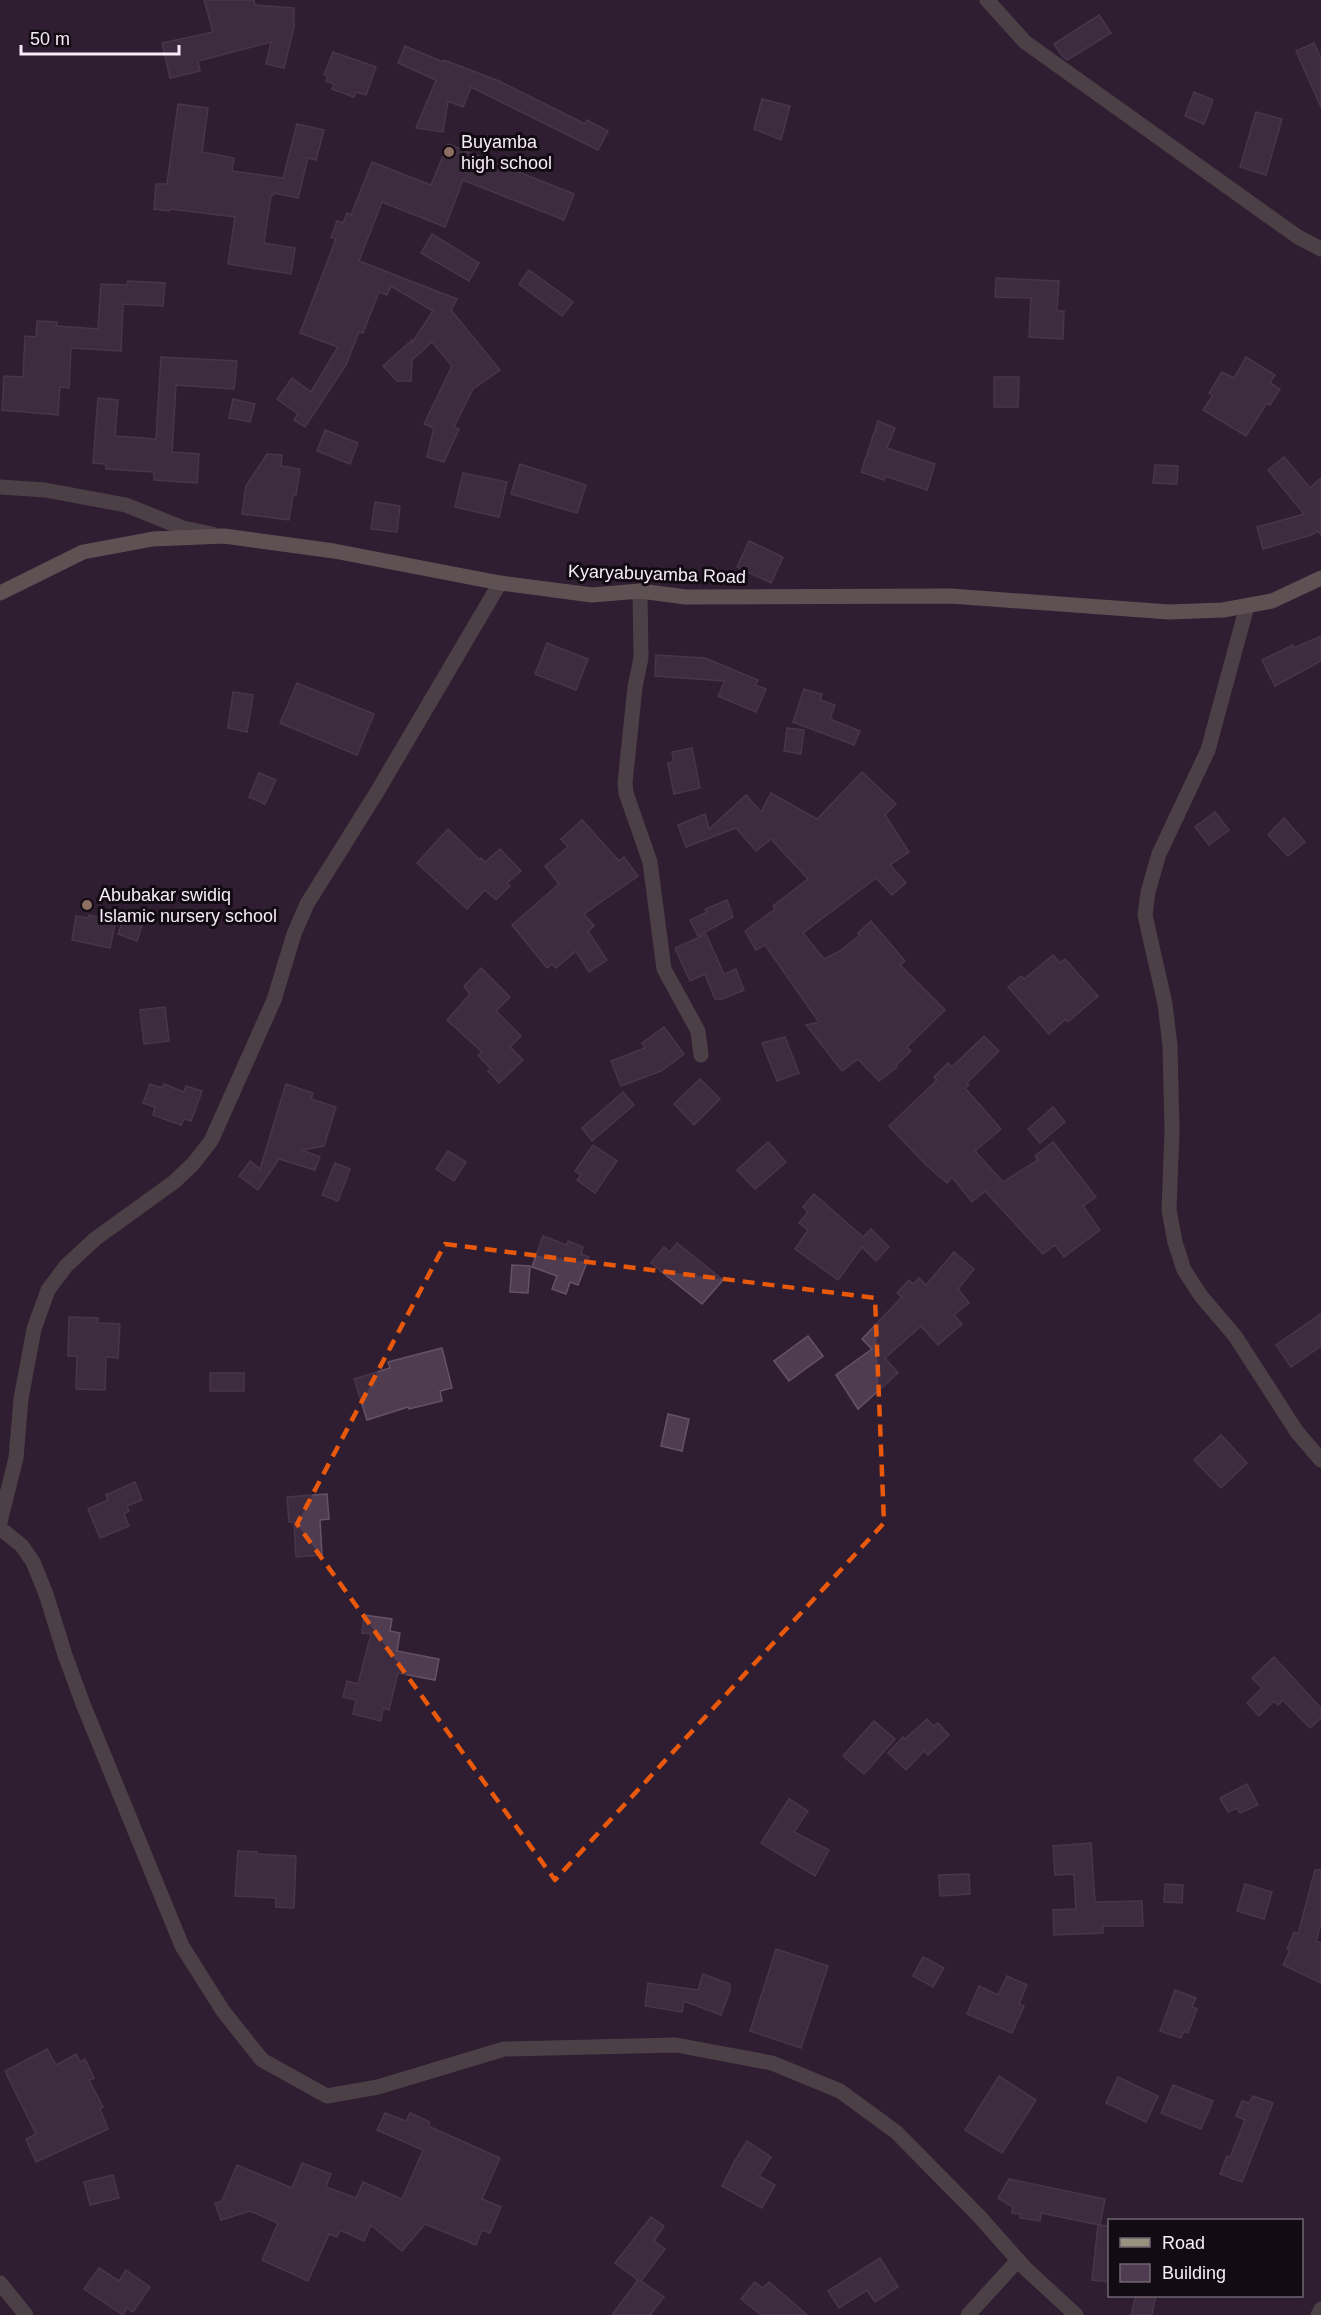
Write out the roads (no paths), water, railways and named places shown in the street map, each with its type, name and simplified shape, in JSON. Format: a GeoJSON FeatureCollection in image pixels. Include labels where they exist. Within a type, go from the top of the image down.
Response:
{"type":"FeatureCollection","features":[{"type":"Feature","properties":{"kind":"street"},"geometry":{"type":"LineString","coordinates":[[987,0],[1024,42],[1298,237],[1321,249]]}},
{"type":"Feature","properties":{"kind":"street"},"geometry":{"type":"LineString","coordinates":[[0,487],[45,490],[126,506],[183,528],[224,536]]}},
{"type":"Feature","properties":{"kind":"street","name":"Kyaryabuyamba Road"},"geometry":{"type":"LineString","coordinates":[[0,593],[83,552],[153,539],[224,536],[334,551],[500,583],[592,595],[640,591],[686,597],[951,596],[1169,612],[1223,610],[1272,601],[1321,578]]}},
{"type":"Feature","properties":{"kind":"street"},"geometry":{"type":"LineString","coordinates":[[0,1522],[16,1458],[21,1399],[34,1329],[48,1290],[66,1266],[95,1239],[174,1182],[193,1164],[211,1141],[274,1000],[294,934],[307,904],[323,874],[377,792],[500,583]]}},
{"type":"Feature","properties":{"kind":"street"},"geometry":{"type":"LineString","coordinates":[[640,591],[641,658],[635,687],[625,783],[626,793],[650,862],[664,969],[698,1030],[701,1055]]}},
{"type":"Feature","properties":{"kind":"street"},"geometry":{"type":"LineString","coordinates":[[1248,606],[1208,750],[1159,854],[1144,915],[1165,1004],[1170,1046],[1172,1131],[1169,1210],[1175,1242],[1184,1270],[1235,1336],[1297,1432],[1321,1460]]}},
{"type":"Feature","properties":{"kind":"street"},"geometry":{"type":"LineString","coordinates":[[0,1528],[22,1546],[33,1562],[83,1704],[182,1946],[224,2011],[262,2060],[327,2096],[378,2087],[504,2049],[676,2045],[772,2063],[840,2091],[896,2132],[978,2215],[1018,2260],[1076,2315]]}},
{"type":"Feature","properties":{"kind":"street"},"geometry":{"type":"LineString","coordinates":[[968,2315],[1018,2260]]}},
{"type":"Feature","properties":{"kind":"street"},"geometry":{"type":"LineString","coordinates":[[0,2283],[26,2315]]}},
{"type":"Feature","properties":{"kind":"street"},"geometry":{"type":"LineString","coordinates":[[1318,2315],[1321,2309]]}},
{"type":"Feature","properties":{"kind":"place","name":"Buyamba high school"},"geometry":{"type":"Point","coordinates":[449,152]}},
{"type":"Feature","properties":{"kind":"place","name":"Abubakar swidiq Islamic nursery school"},"geometry":{"type":"Point","coordinates":[87,905]}}]}
